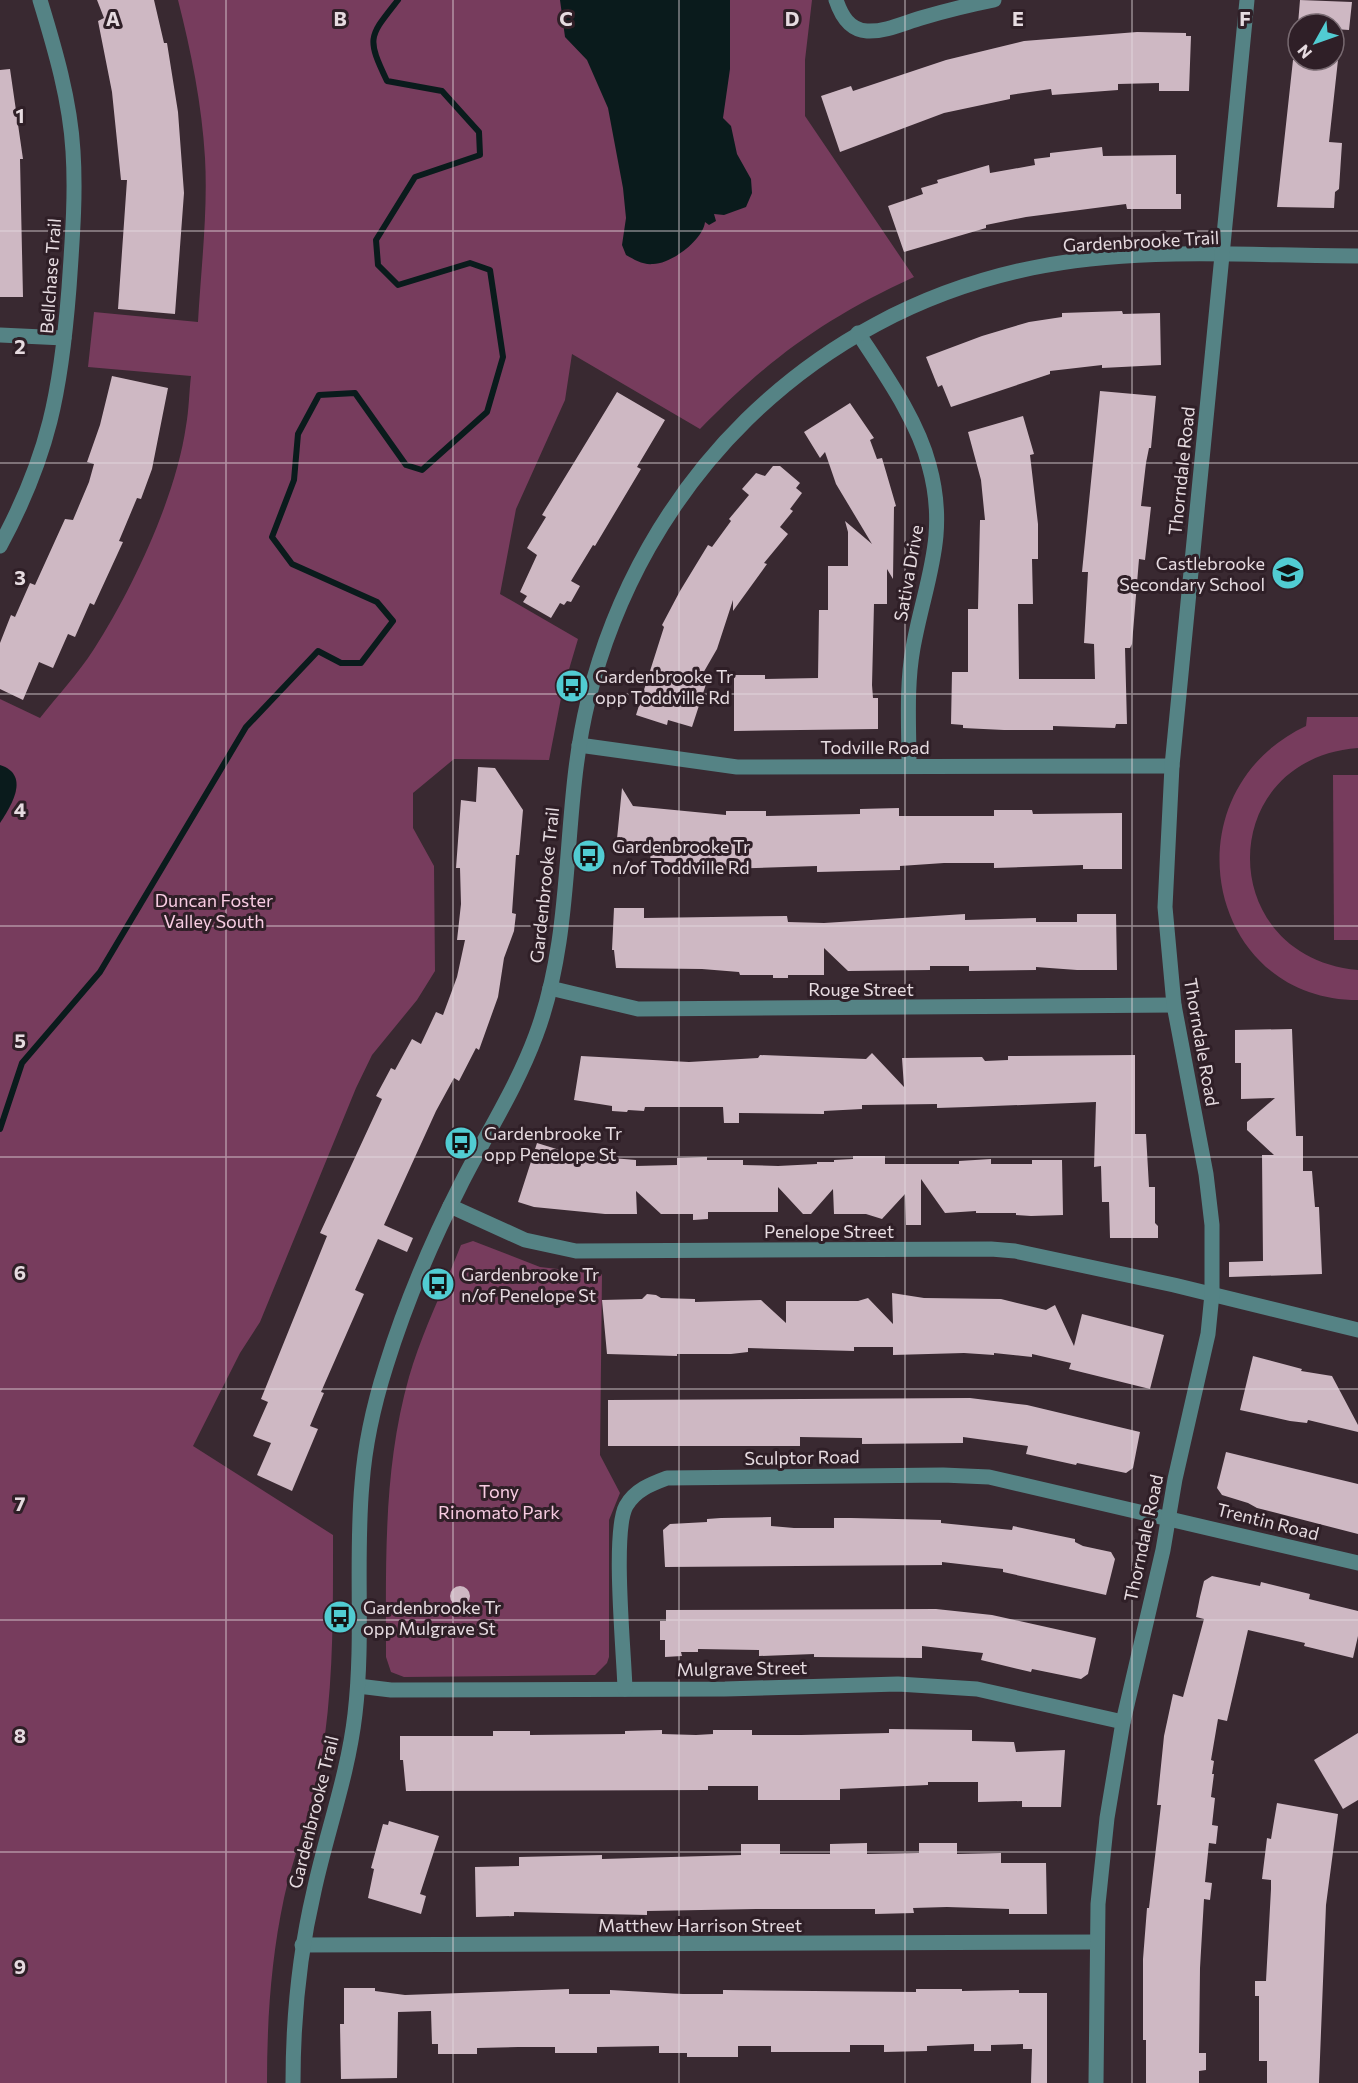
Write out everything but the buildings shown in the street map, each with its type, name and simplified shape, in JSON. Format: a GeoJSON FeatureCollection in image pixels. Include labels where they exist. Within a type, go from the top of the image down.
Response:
{"type":"FeatureCollection","features":[{"type":"Feature","properties":{"kind":"street","name":"Bellchase Trail"},"geometry":{"type":"LineString","coordinates":[[0,546],[31,486],[57,399],[74,224],[73,149],[62,79],[40,0]]}},
{"type":"Feature","properties":{"kind":"street"},"geometry":{"type":"LineString","coordinates":[[836,0],[840,13],[850,25],[865,31],[881,30],[962,6],[994,0]]}},
{"type":"Feature","properties":{"kind":"street","name":"Thorndale Road"},"geometry":{"type":"LineString","coordinates":[[1096,2083],[1097,1942],[1107,1818],[1122,1722],[1208,1334],[1212,1294],[1212,1225],[1206,1174],[1174,1005],[1165,907],[1172,766],[1246,0]]}},
{"type":"Feature","properties":{"kind":"street","name":"Gardenbrooke Trail"},"geometry":{"type":"LineString","coordinates":[[293,2083],[293,2029],[302,1945],[315,1883],[343,1784],[358,1686],[362,1486],[370,1419],[399,1326],[450,1206],[525,1066],[559,952],[579,745],[597,665],[629,583],[654,538],[681,497],[729,437],[758,408],[794,377],[858,333],[891,316],[949,293],[1035,268],[1124,257],[1358,256]]}},
{"type":"Feature","properties":{"kind":"street","name":"Sativa Drive"},"geometry":{"type":"LineString","coordinates":[[858,333],[876,361],[922,446],[929,464],[936,506],[938,531],[936,551],[913,648],[909,677],[909,766]]}},
{"type":"Feature","properties":{"kind":"street"},"geometry":{"type":"LineString","coordinates":[[0,334],[64,338]]}},
{"type":"Feature","properties":{"kind":"street","name":"Todville Road"},"geometry":{"type":"LineString","coordinates":[[579,745],[737,767],[1172,766]]}},
{"type":"Feature","properties":{"kind":"street","name":"Rouge Street"},"geometry":{"type":"LineString","coordinates":[[550,988],[607,1004],[638,1009],[1174,1005]]}},
{"type":"Feature","properties":{"kind":"street","name":"Penelope Street"},"geometry":{"type":"LineString","coordinates":[[450,1206],[525,1240],[576,1251],[991,1249],[1015,1251],[1212,1294],[1358,1330]]}},
{"type":"Feature","properties":{"kind":"street","name":"Sculptor Road"},"geometry":{"type":"LineString","coordinates":[[625,1689],[619,1533],[626,1506],[643,1487],[667,1478],[943,1475],[989,1477],[1168,1518]]}},
{"type":"Feature","properties":{"kind":"street","name":"Trentin Road"},"geometry":{"type":"LineString","coordinates":[[1168,1518],[1358,1563]]}},
{"type":"Feature","properties":{"kind":"street","name":"Mulgrave Street"},"geometry":{"type":"LineString","coordinates":[[358,1686],[391,1689],[725,1689],[898,1684],[977,1689],[1122,1722]]}},
{"type":"Feature","properties":{"kind":"street","name":"Matthew Harrison Street"},"geometry":{"type":"LineString","coordinates":[[302,1945],[1097,1942]]}},
{"type":"Feature","properties":{"kind":"green space","name":"Duncan Foster Valley South"},"geometry":{"type":"Polygon","coordinates":[[[178,0],[812,0],[805,60],[805,116],[914,277],[852,308],[799,342],[750,381],[700,429],[572,354],[565,400],[516,509],[500,594],[578,639],[562,693],[549,760],[454,759],[413,793],[413,828],[434,866],[435,971],[417,1000],[372,1055],[356,1088],[260,1322],[240,1353],[193,1446],[333,1535],[332,1648],[325,1734],[318,1779],[288,1881],[276,1944],[268,2036],[267,2083],[0,2083],[0,699],[40,718],[81,667],[108,625],[137,571],[163,512],[181,454],[191,376],[88,367],[94,312],[198,322],[205,219],[205,158],[195,78],[178,0]]]}},
{"type":"Feature","properties":{"kind":"green space"},"geometry":{"type":"Polygon","coordinates":[[[1307,717],[1358,717],[1358,748],[1311,760],[1277,786],[1257,820],[1250,858],[1257,897],[1277,931],[1311,957],[1358,970],[1358,1000],[1306,991],[1266,966],[1237,931],[1222,888],[1221,842],[1234,797],[1262,757],[1306,726],[1307,717]]]}},
{"type":"Feature","properties":{"kind":"green space"},"geometry":{"type":"Polygon","coordinates":[[[1333,775],[1358,775],[1358,940],[1334,940],[1333,775]]]}},
{"type":"Feature","properties":{"kind":"green space","name":"Tony Rinomato Park"},"geometry":{"type":"Polygon","coordinates":[[[473,1241],[540,1267],[602,1274],[600,1455],[620,1493],[609,1520],[609,1657],[607,1663],[595,1675],[404,1677],[391,1672],[386,1657],[390,1481],[401,1412],[420,1343],[461,1245],[473,1241]]]}},
{"type":"Feature","properties":{"kind":"shaded area"},"geometry":{"type":"Polygon","coordinates":[[[560,0],[730,0],[730,69],[723,118],[731,126],[737,154],[751,179],[752,193],[746,207],[724,215],[714,214],[716,221],[709,225],[705,222],[699,236],[685,250],[668,260],[646,264],[626,255],[622,245],[626,218],[623,188],[608,108],[587,60],[565,37],[560,0]]]}},
{"type":"Feature","properties":{"kind":"shaded area"},"geometry":{"type":"Polygon","coordinates":[[[0,765],[15,776],[17,783],[13,800],[0,823],[0,765]]]}},
{"type":"Feature","properties":{"kind":"waterway"},"geometry":{"type":"LineString","coordinates":[[0,1129],[22,1063],[100,972],[246,727],[318,651],[341,663],[361,663],[393,621],[377,602],[292,564],[272,537],[294,480],[298,434],[319,395],[355,393],[406,465],[422,470],[487,412],[503,357],[490,270],[470,263],[398,285],[378,265],[376,240],[415,177],[480,155],[479,132],[442,91],[387,81],[376,55],[374,38],[381,22],[398,0]]}},
{"type":"Feature","properties":{"kind":"place","name":"Castlebrooke Secondary School"},"geometry":{"type":"Point","coordinates":[1288,573]}},
{"type":"Feature","properties":{"kind":"place","name":"Gardenbrooke Tr opp Toddville Rd"},"geometry":{"type":"Point","coordinates":[572,686]}},
{"type":"Feature","properties":{"kind":"place","name":"Gardenbrooke Tr n/of Toddville Rd"},"geometry":{"type":"Point","coordinates":[589,856]}},
{"type":"Feature","properties":{"kind":"place","name":"Gardenbrooke Tr opp Penelope St"},"geometry":{"type":"Point","coordinates":[461,1143]}},
{"type":"Feature","properties":{"kind":"place","name":"Gardenbrooke Tr n/of Penelope St"},"geometry":{"type":"Point","coordinates":[438,1284]}},
{"type":"Feature","properties":{"kind":"place","name":"Gardenbrooke Tr opp Mulgrave St"},"geometry":{"type":"Point","coordinates":[340,1617]}}]}
